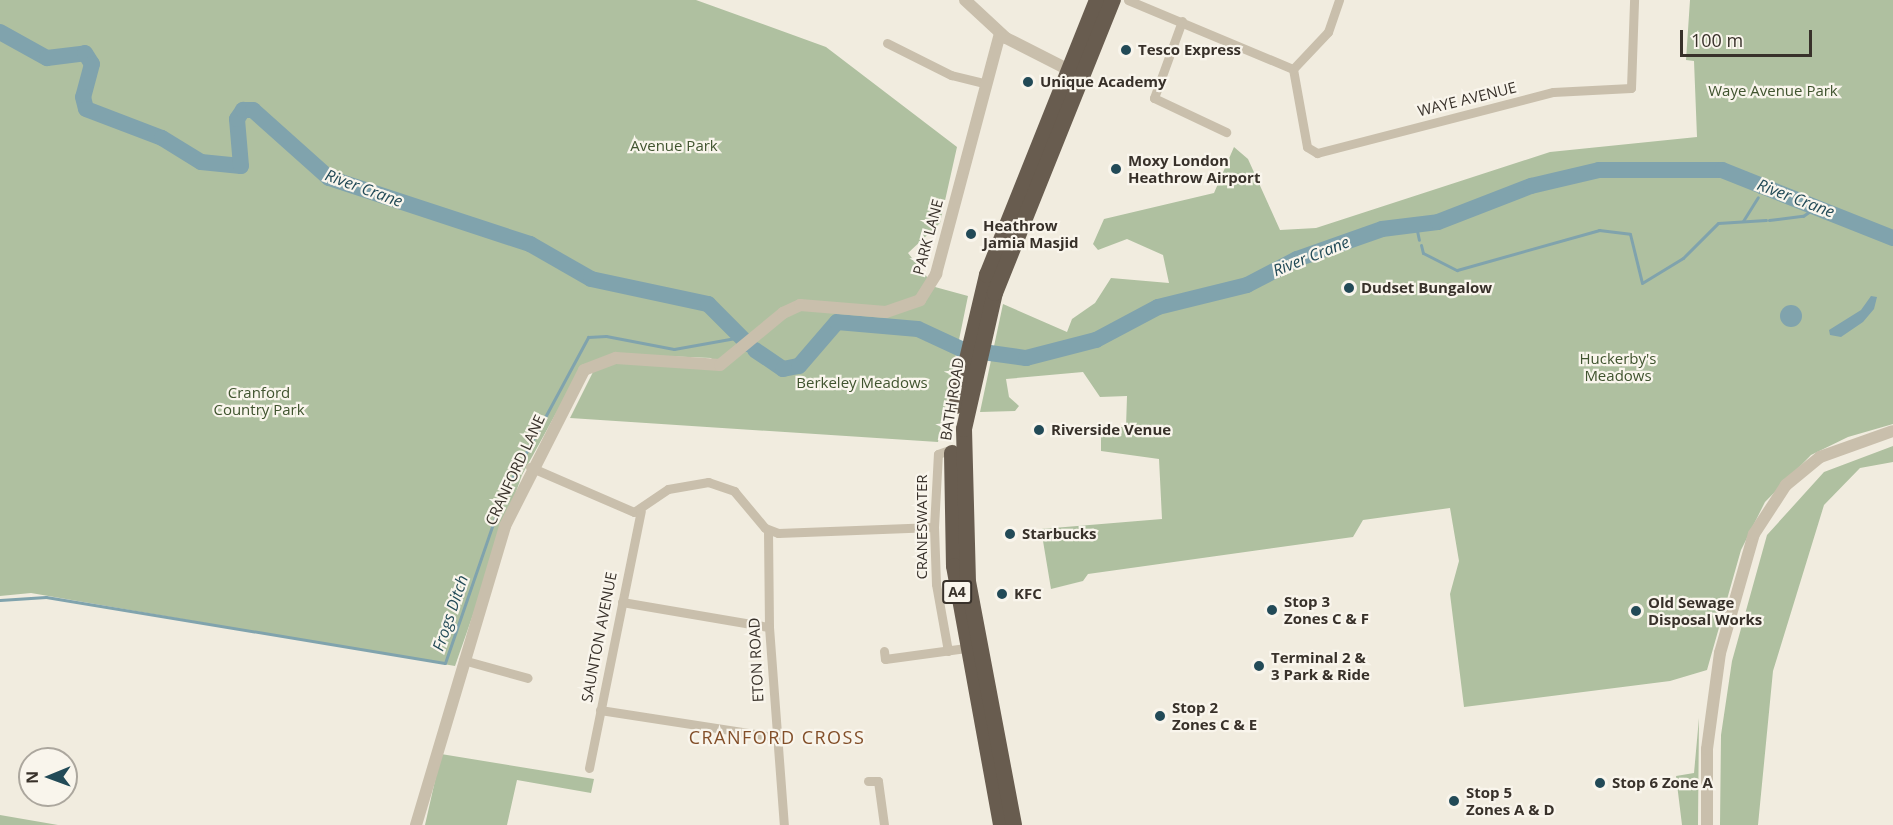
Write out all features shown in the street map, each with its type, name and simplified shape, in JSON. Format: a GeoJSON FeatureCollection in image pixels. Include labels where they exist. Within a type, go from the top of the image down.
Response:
{"type":"FeatureCollection","features":[{"type":"Feature","properties":{"kind":"highway","name":"BATH ROAD"},"geometry":{"type":"LineString","coordinates":[[1014,825],[952,545],[952,449],[978,327],[1068,70],[1097,0]]}},
{"type":"Feature","properties":{"kind":"highway","name":"BATH ROAD"},"geometry":{"type":"LineString","coordinates":[[978,327],[1113,0]]}},
{"type":"Feature","properties":{"kind":"highway","name":"BATH ROAD"},"geometry":{"type":"LineString","coordinates":[[970,358],[962,489],[967,574],[974,646],[1001,825]]}},
{"type":"Feature","properties":{"kind":"street"},"geometry":{"type":"LineString","coordinates":[[965,0],[1000,33],[1068,70]]}},
{"type":"Feature","properties":{"kind":"street"},"geometry":{"type":"LineString","coordinates":[[1128,0],[1293,69],[1328,32],[1339,0]]}},
{"type":"Feature","properties":{"kind":"street","name":"WAYE AVENUE"},"geometry":{"type":"LineString","coordinates":[[1293,69],[1307,147],[1317,153],[1553,92],[1631,88],[1634,0]]}},
{"type":"Feature","properties":{"kind":"street"},"geometry":{"type":"LineString","coordinates":[[1182,21],[1154,98],[1226,132]]}},
{"type":"Feature","properties":{"kind":"street","name":"PARK LANE"},"geometry":{"type":"LineString","coordinates":[[720,365],[748,346],[783,313],[800,305],[886,312],[920,300],[936,274],[983,83],[1000,33]]}},
{"type":"Feature","properties":{"kind":"street"},"geometry":{"type":"LineString","coordinates":[[887,43],[951,75],[983,83]]}},
{"type":"Feature","properties":{"kind":"street","name":"CRANFORD LANE"},"geometry":{"type":"LineString","coordinates":[[416,825],[496,552],[530,467],[575,382],[591,366],[616,358],[720,365]]}},
{"type":"Feature","properties":{"kind":"street"},"geometry":{"type":"LineString","coordinates":[[1707,825],[1707,749],[1720,653],[1754,534],[1786,484],[1820,457],[1893,431]]}},
{"type":"Feature","properties":{"kind":"street","name":"CRANESWATER"},"geometry":{"type":"LineString","coordinates":[[948,651],[936,584],[934,527],[938,454],[952,449]]}},
{"type":"Feature","properties":{"kind":"street"},"geometry":{"type":"LineString","coordinates":[[530,467],[641,511],[669,489],[708,482],[734,491],[768,531],[934,527]]}},
{"type":"Feature","properties":{"kind":"street","name":"SAUNTON AVENUE"},"geometry":{"type":"LineString","coordinates":[[589,768],[641,511]]}},
{"type":"Feature","properties":{"kind":"street","name":"ETON ROAD"},"geometry":{"type":"LineString","coordinates":[[768,531],[769,627],[775,737],[784,825]]}},
{"type":"Feature","properties":{"kind":"street"},"geometry":{"type":"LineString","coordinates":[[622,602],[769,627]]}},
{"type":"Feature","properties":{"kind":"street"},"geometry":{"type":"LineString","coordinates":[[885,659],[974,646]]}},
{"type":"Feature","properties":{"kind":"street"},"geometry":{"type":"LineString","coordinates":[[463,660],[528,678]]}},
{"type":"Feature","properties":{"kind":"street"},"geometry":{"type":"LineString","coordinates":[[600,710],[775,737]]}},
{"type":"Feature","properties":{"kind":"street"},"geometry":{"type":"LineString","coordinates":[[868,781],[878,781],[884,825]]}},
{"type":"Feature","properties":{"kind":"green space"},"geometry":{"type":"Polygon","coordinates":[[[0,0],[696,0],[826,47],[957,147],[940,223],[908,253],[935,287],[968,296],[938,442],[570,418],[594,370],[617,362],[720,369],[711,358],[618,354],[581,368],[522,475],[455,666],[31,593],[0,596],[0,0]]]}},
{"type":"Feature","properties":{"kind":"green space","name":"Huckerby's Meadows"},"geometry":{"type":"Polygon","coordinates":[[[1690,0],[1893,0],[1893,424],[1848,437],[1811,455],[1765,502],[1741,550],[1707,670],[1670,681],[1464,707],[1450,594],[1459,561],[1450,508],[1363,520],[1353,537],[1088,574],[1083,581],[1051,589],[1041,529],[1162,519],[1159,459],[1101,451],[1101,427],[1126,427],[1127,396],[1100,397],[1083,372],[1006,379],[1009,397],[1019,406],[1015,411],[980,412],[1003,304],[1067,332],[1072,319],[1095,303],[1111,278],[1169,283],[1163,255],[1127,239],[1098,250],[1093,244],[1104,219],[1214,193],[1234,147],[1248,159],[1280,230],[1316,228],[1550,152],[1697,137],[1694,61],[1686,60],[1690,0]]]}},
{"type":"Feature","properties":{"kind":"green space"},"geometry":{"type":"Polygon","coordinates":[[[1893,446],[1893,462],[1860,468],[1824,505],[1773,671],[1758,825],[1720,825],[1721,735],[1732,661],[1767,535],[1824,472],[1893,446]]]}},
{"type":"Feature","properties":{"kind":"green space"},"geometry":{"type":"Polygon","coordinates":[[[1699,718],[1698,825],[1682,825],[1676,776],[1694,773],[1699,718]]]}},
{"type":"Feature","properties":{"kind":"green space"},"geometry":{"type":"Polygon","coordinates":[[[441,754],[594,779],[591,793],[517,780],[507,825],[425,825],[441,754]]]}},
{"type":"Feature","properties":{"kind":"green space"},"geometry":{"type":"Polygon","coordinates":[[[0,815],[58,825],[0,825],[0,815]]]}},
{"type":"Feature","properties":{"kind":"water"},"geometry":{"type":"Polygon","coordinates":[[[1871,296],[1877,297],[1874,309],[1863,322],[1841,337],[1830,335],[1829,330],[1861,310],[1871,296]]]}},
{"type":"Feature","properties":{"kind":"water"},"geometry":{"type":"Polygon","coordinates":[[[1791,305],[1799,308],[1802,316],[1799,324],[1791,327],[1783,324],[1780,316],[1783,308],[1791,305]]]}},
{"type":"Feature","properties":{"kind":"waterway","name":"River Crane"},"geometry":{"type":"LineString","coordinates":[[0,32],[47,58],[85,53],[92,64],[83,97],[86,109],[162,138],[201,162],[241,166],[237,119],[243,110],[253,110],[329,178],[530,244],[591,279],[708,304],[748,344]]}},
{"type":"Feature","properties":{"kind":"waterway","name":"River Crane"},"geometry":{"type":"LineString","coordinates":[[755,350],[783,369],[799,366],[837,322],[918,329],[961,349],[1026,358],[1096,340],[1158,307],[1247,285],[1297,259],[1382,229],[1438,222],[1531,186],[1599,170],[1722,170],[1893,238]]}},
{"type":"Feature","properties":{"kind":"waterway","name":"River Crane"},"geometry":{"type":"LineString","coordinates":[[1759,192],[1761,186]]}},
{"type":"Feature","properties":{"kind":"waterway"},"geometry":{"type":"LineString","coordinates":[[1743,221],[1758,197]]}},
{"type":"Feature","properties":{"kind":"waterway"},"geometry":{"type":"LineString","coordinates":[[1769,220],[1803,216],[1819,205]]}},
{"type":"Feature","properties":{"kind":"waterway"},"geometry":{"type":"LineString","coordinates":[[1421,245],[1423,253],[1457,270],[1599,230],[1630,234],[1642,283],[1683,258],[1718,223],[1766,220]]}},
{"type":"Feature","properties":{"kind":"waterway"},"geometry":{"type":"LineString","coordinates":[[1416,226],[1419,240]]}},
{"type":"Feature","properties":{"kind":"waterway","name":"Frogs Ditch"},"geometry":{"type":"LineString","coordinates":[[0,600],[46,597],[445,663],[502,497],[588,337],[606,336],[674,349],[741,337]]}},
{"type":"Feature","properties":{"kind":"place","name":"Tesco Express"},"geometry":{"type":"Point","coordinates":[1126,50]}},
{"type":"Feature","properties":{"kind":"place","name":"Unique Academy"},"geometry":{"type":"Point","coordinates":[1028,82]}},
{"type":"Feature","properties":{"kind":"place","name":"Moxy London Heathrow Airport"},"geometry":{"type":"Point","coordinates":[1116,169]}},
{"type":"Feature","properties":{"kind":"place","name":"Heathrow Jamia Masjid"},"geometry":{"type":"Point","coordinates":[971,234]}},
{"type":"Feature","properties":{"kind":"place","name":"Dudset Bungalow"},"geometry":{"type":"Point","coordinates":[1349,288]}},
{"type":"Feature","properties":{"kind":"place","name":"Riverside Venue"},"geometry":{"type":"Point","coordinates":[1039,430]}},
{"type":"Feature","properties":{"kind":"place","name":"Starbucks"},"geometry":{"type":"Point","coordinates":[1010,534]}},
{"type":"Feature","properties":{"kind":"place","name":"KFC"},"geometry":{"type":"Point","coordinates":[1002,594]}},
{"type":"Feature","properties":{"kind":"place","name":"Stop 3 Zones C & F"},"geometry":{"type":"Point","coordinates":[1272,610]}},
{"type":"Feature","properties":{"kind":"place","name":"Old Sewage Disposal Works"},"geometry":{"type":"Point","coordinates":[1636,611]}},
{"type":"Feature","properties":{"kind":"place","name":"Terminal 2 & 3 Park & Ride"},"geometry":{"type":"Point","coordinates":[1259,666]}},
{"type":"Feature","properties":{"kind":"place","name":"Stop 2 Zones C & E"},"geometry":{"type":"Point","coordinates":[1160,716]}},
{"type":"Feature","properties":{"kind":"place","name":"Stop 6 Zone A"},"geometry":{"type":"Point","coordinates":[1600,783]}},
{"type":"Feature","properties":{"kind":"place","name":"Stop 5 Zones A & D"},"geometry":{"type":"Point","coordinates":[1454,801]}},
{"type":"Feature","properties":{"kind":"district","name":"CRANFORD CROSS"},"geometry":{"type":"Point","coordinates":[777,737]}},
{"type":"Feature","properties":{"kind":"park label","name":"Waye Avenue Park"},"geometry":{"type":"Point","coordinates":[1773,91]}},
{"type":"Feature","properties":{"kind":"park label","name":"Avenue Park"},"geometry":{"type":"Point","coordinates":[674,146]}},
{"type":"Feature","properties":{"kind":"park label","name":"Berkeley Meadows"},"geometry":{"type":"Point","coordinates":[862,383]}},
{"type":"Feature","properties":{"kind":"park label","name":"Cranford Country Park"},"geometry":{"type":"Point","coordinates":[259,400]}}]}
